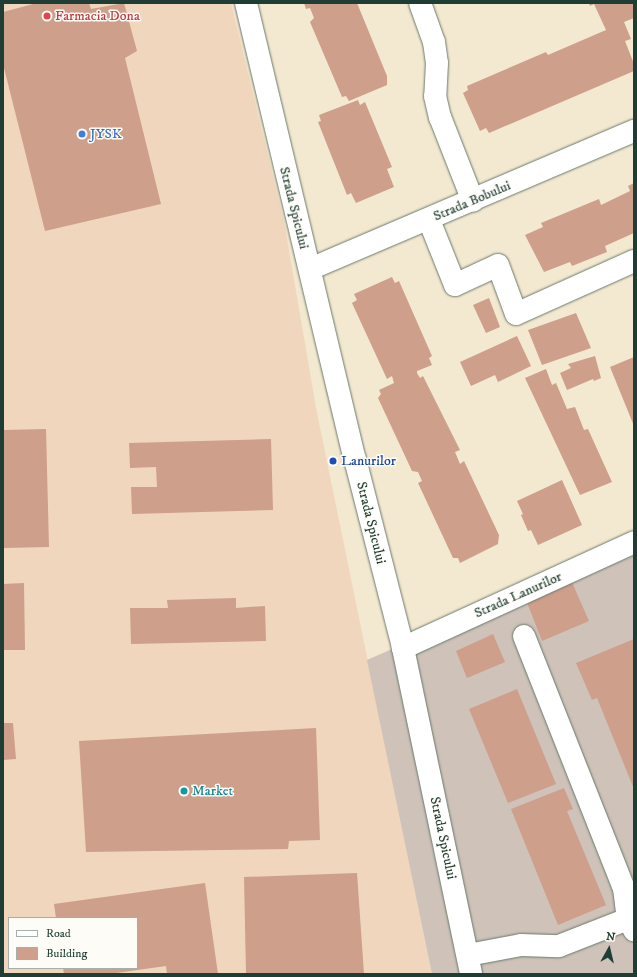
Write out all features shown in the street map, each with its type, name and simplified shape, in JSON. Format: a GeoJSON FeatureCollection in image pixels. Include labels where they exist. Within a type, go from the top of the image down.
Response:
{"type":"FeatureCollection","features":[{"type":"Feature","properties":{"kind":"street","name":"Strada Spicului"},"geometry":{"type":"LineString","coordinates":[[246,3],[276,135],[403,648],[469,964]]}},
{"type":"Feature","properties":{"kind":"street"},"geometry":{"type":"LineString","coordinates":[[420,3],[434,42],[437,64],[435,96],[440,117],[473,202]]}},
{"type":"Feature","properties":{"kind":"street","name":"Strada Bobului"},"geometry":{"type":"LineString","coordinates":[[310,269],[473,202],[634,131]]}},
{"type":"Feature","properties":{"kind":"street"},"geometry":{"type":"LineString","coordinates":[[429,220],[455,285],[498,265],[516,314],[634,261]]}},
{"type":"Feature","properties":{"kind":"street","name":"Strada Lanurilor"},"geometry":{"type":"LineString","coordinates":[[403,648],[634,542]]}},
{"type":"Feature","properties":{"kind":"street"},"geometry":{"type":"LineString","coordinates":[[469,964],[522,945],[559,946],[631,924],[624,888],[524,636]]}},
{"type":"Feature","properties":{"kind":"shaded area"},"geometry":{"type":"Polygon","coordinates":[[[3,3],[231,3],[284,221],[316,408],[432,974],[3,974],[3,3]]]}},
{"type":"Feature","properties":{"kind":"shaded area"},"geometry":{"type":"Polygon","coordinates":[[[634,543],[634,974],[432,974],[367,660],[634,543]]]}},
{"type":"Feature","properties":{"kind":"building","name":"JYSK"},"geometry":{"type":"Polygon","coordinates":[[[37,3],[89,3],[91,9],[124,3],[137,51],[125,58],[161,204],[45,231],[3,64],[3,12],[37,3]]]}},
{"type":"Feature","properties":{"kind":"building"},"geometry":{"type":"Polygon","coordinates":[[[304,3],[357,3],[387,76],[387,85],[349,101],[346,96],[342,97],[310,22],[314,18],[310,8],[306,9],[304,3]]]}},
{"type":"Feature","properties":{"kind":"building"},"geometry":{"type":"Polygon","coordinates":[[[589,3],[634,3],[634,18],[624,22],[631,39],[625,41],[634,64],[634,71],[489,133],[486,128],[480,131],[463,93],[468,90],[467,86],[546,52],[548,55],[606,30],[594,4],[590,6],[589,3]]]}},
{"type":"Feature","properties":{"kind":"building"},"geometry":{"type":"Polygon","coordinates":[[[358,100],[360,105],[365,102],[392,167],[387,169],[394,187],[356,203],[351,193],[347,195],[318,122],[321,121],[319,115],[358,100]]]}},
{"type":"Feature","properties":{"kind":"building"},"geometry":{"type":"Polygon","coordinates":[[[634,183],[634,233],[605,246],[607,252],[572,266],[570,262],[544,272],[525,235],[543,227],[541,223],[599,199],[601,205],[630,191],[628,186],[634,183]]]}},
{"type":"Feature","properties":{"kind":"building"},"geometry":{"type":"Polygon","coordinates":[[[392,277],[395,283],[399,281],[432,356],[429,358],[432,365],[417,371],[417,373],[420,378],[423,376],[460,450],[455,452],[460,464],[464,461],[499,535],[498,544],[460,563],[458,558],[453,558],[418,483],[422,481],[418,472],[412,471],[378,398],[381,394],[379,390],[394,383],[392,376],[387,379],[352,303],[357,300],[354,294],[392,277]]]}},
{"type":"Feature","properties":{"kind":"building"},"geometry":{"type":"Polygon","coordinates":[[[489,298],[500,327],[486,333],[473,305],[489,298]]]}},
{"type":"Feature","properties":{"kind":"building"},"geometry":{"type":"Polygon","coordinates":[[[576,313],[591,348],[542,365],[528,330],[576,313]]]}},
{"type":"Feature","properties":{"kind":"building"},"geometry":{"type":"Polygon","coordinates":[[[517,336],[531,366],[498,382],[495,375],[471,386],[460,362],[517,336]]]}},
{"type":"Feature","properties":{"kind":"building"},"geometry":{"type":"Polygon","coordinates":[[[595,356],[601,378],[594,381],[593,379],[567,390],[560,373],[571,368],[568,364],[595,356]]]}},
{"type":"Feature","properties":{"kind":"building"},"geometry":{"type":"Polygon","coordinates":[[[634,357],[634,426],[610,367],[634,357]]]}},
{"type":"Feature","properties":{"kind":"building"},"geometry":{"type":"Polygon","coordinates":[[[546,369],[552,385],[556,383],[567,409],[575,407],[584,430],[588,429],[612,482],[580,495],[525,378],[546,369]]]}},
{"type":"Feature","properties":{"kind":"building"},"geometry":{"type":"Polygon","coordinates":[[[46,429],[49,547],[3,548],[3,430],[46,429]]]}},
{"type":"Feature","properties":{"kind":"building"},"geometry":{"type":"Polygon","coordinates":[[[271,439],[273,510],[132,514],[131,487],[157,487],[156,467],[130,468],[129,443],[271,439]]]}},
{"type":"Feature","properties":{"kind":"building"},"geometry":{"type":"Polygon","coordinates":[[[562,480],[582,525],[538,545],[531,530],[528,531],[517,501],[562,480]]]}},
{"type":"Feature","properties":{"kind":"building"},"geometry":{"type":"Polygon","coordinates":[[[571,580],[589,621],[542,641],[526,600],[571,580]]]}},
{"type":"Feature","properties":{"kind":"building"},"geometry":{"type":"Polygon","coordinates":[[[24,583],[25,650],[3,650],[3,584],[24,583]]]}},
{"type":"Feature","properties":{"kind":"building"},"geometry":{"type":"Polygon","coordinates":[[[236,598],[236,608],[265,606],[266,641],[131,644],[130,608],[168,608],[167,600],[236,598]]]}},
{"type":"Feature","properties":{"kind":"building"},"geometry":{"type":"Polygon","coordinates":[[[493,634],[505,662],[467,678],[456,651],[493,634]]]}},
{"type":"Feature","properties":{"kind":"building"},"geometry":{"type":"Polygon","coordinates":[[[634,639],[634,789],[597,698],[592,700],[576,663],[634,639]]]}},
{"type":"Feature","properties":{"kind":"building"},"geometry":{"type":"Polygon","coordinates":[[[517,689],[556,784],[508,803],[469,709],[517,689]]]}},
{"type":"Feature","properties":{"kind":"building"},"geometry":{"type":"Polygon","coordinates":[[[3,723],[13,723],[16,759],[3,760],[3,723]]]}},
{"type":"Feature","properties":{"kind":"building","name":"Market"},"geometry":{"type":"Polygon","coordinates":[[[316,728],[320,840],[289,841],[288,849],[86,852],[79,741],[316,728]]]}},
{"type":"Feature","properties":{"kind":"building"},"geometry":{"type":"Polygon","coordinates":[[[564,788],[573,809],[567,811],[606,905],[558,925],[511,809],[564,788]]]}},
{"type":"Feature","properties":{"kind":"building"},"geometry":{"type":"Polygon","coordinates":[[[357,873],[364,974],[246,974],[244,877],[357,873]]]}},
{"type":"Feature","properties":{"kind":"building"},"geometry":{"type":"Polygon","coordinates":[[[205,883],[218,974],[167,974],[166,966],[109,974],[64,974],[63,969],[138,969],[138,917],[56,917],[54,904],[205,883]]]}},
{"type":"Feature","properties":{"kind":"place","name":"Farmacia Dona"},"geometry":{"type":"Point","coordinates":[47,16]}},
{"type":"Feature","properties":{"kind":"place","name":"JYSK"},"geometry":{"type":"Point","coordinates":[82,134]}},
{"type":"Feature","properties":{"kind":"place","name":"Lanurilor"},"geometry":{"type":"Point","coordinates":[333,461]}},
{"type":"Feature","properties":{"kind":"place","name":"Market"},"geometry":{"type":"Point","coordinates":[184,791]}}]}
